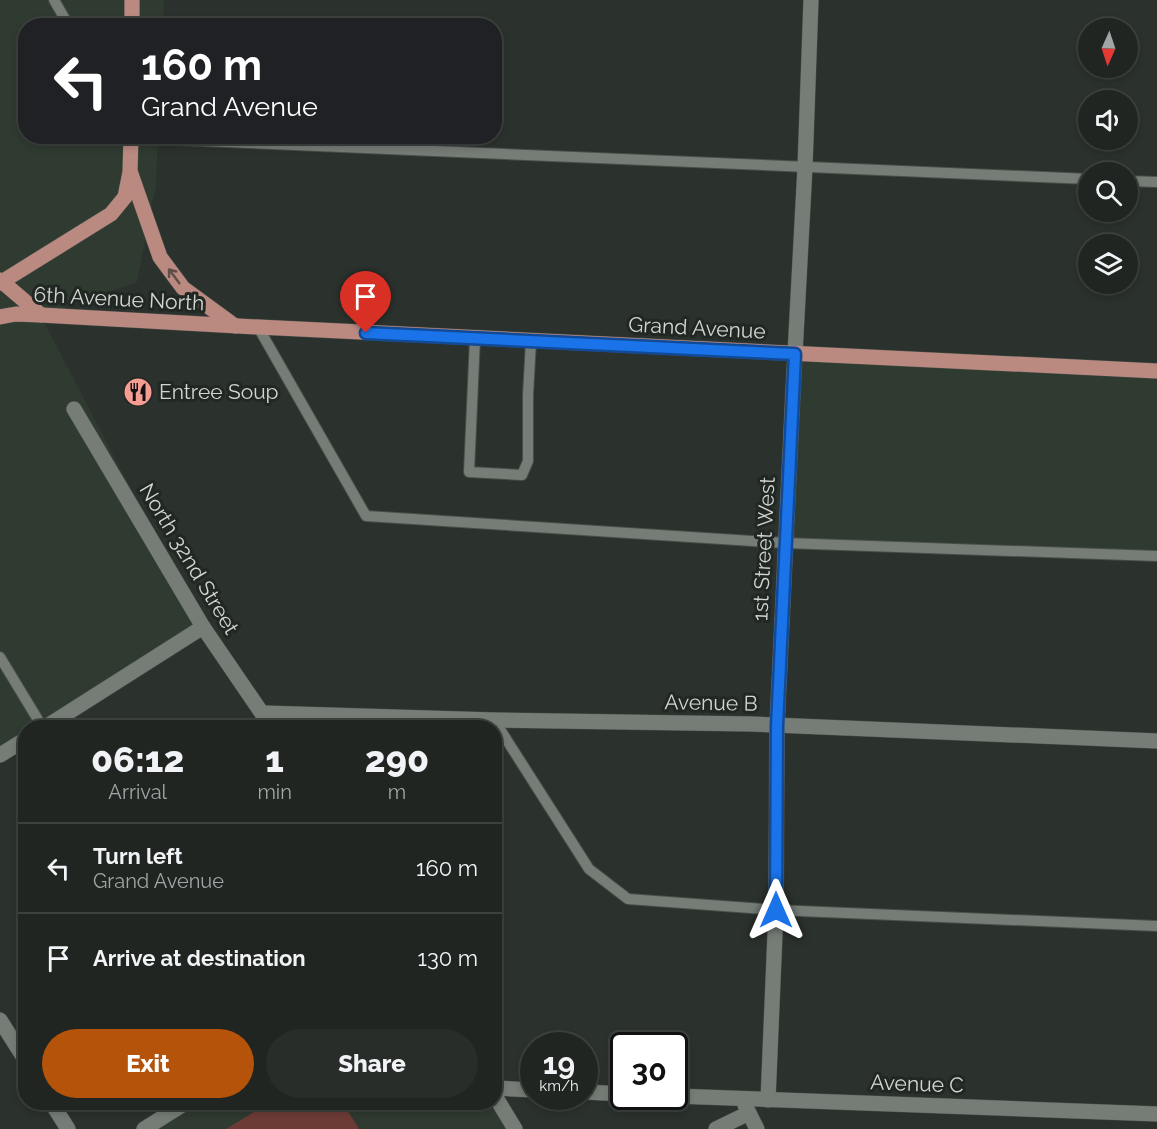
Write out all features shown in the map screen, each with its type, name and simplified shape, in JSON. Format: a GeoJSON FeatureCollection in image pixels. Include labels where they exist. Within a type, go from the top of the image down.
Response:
{"type":"FeatureCollection","features":[{"type":"Feature","properties":{"kind":"main road"},"geometry":{"type":"LineString","coordinates":[[132,0],[132,18]]}},
{"type":"Feature","properties":{"kind":"main road"},"geometry":{"type":"LineString","coordinates":[[131,144],[130,172],[160,257],[183,288],[236,326]]}},
{"type":"Feature","properties":{"kind":"main road","name":"6th Avenue North"},"geometry":{"type":"LineString","coordinates":[[0,281],[111,214],[125,197],[130,172]]}},
{"type":"Feature","properties":{"kind":"main road"},"geometry":{"type":"LineString","coordinates":[[0,281],[41,315]]}},
{"type":"Feature","properties":{"kind":"main road","name":"6th Avenue North"},"geometry":{"type":"LineString","coordinates":[[0,317],[16,314],[236,326]]}},
{"type":"Feature","properties":{"kind":"main road","name":"Grand Avenue"},"geometry":{"type":"LineString","coordinates":[[236,326],[1157,371]]}},
{"type":"Feature","properties":{"kind":"street","name":"1st Street West"},"geometry":{"type":"LineString","coordinates":[[768,1100],[776,910],[777,726],[805,167],[811,0]]}},
{"type":"Feature","properties":{"kind":"street","name":"North 32nd Street"},"geometry":{"type":"LineString","coordinates":[[74,409],[203,627],[267,720]]}},
{"type":"Feature","properties":{"kind":"street"},"geometry":{"type":"LineString","coordinates":[[56,720],[203,627]]}},
{"type":"Feature","properties":{"kind":"street","name":"Avenue B"},"geometry":{"type":"LineString","coordinates":[[263,713],[406,720]]}},
{"type":"Feature","properties":{"kind":"street","name":"Avenue B"},"geometry":{"type":"LineString","coordinates":[[502,724],[777,726],[1157,741]]}},
{"type":"Feature","properties":{"kind":"street"},"geometry":{"type":"LineString","coordinates":[[0,755],[18,744]]}},
{"type":"Feature","properties":{"kind":"street"},"geometry":{"type":"LineString","coordinates":[[0,1020],[18,1048]]}},
{"type":"Feature","properties":{"kind":"street"},"geometry":{"type":"LineString","coordinates":[[502,1088],[520,1089]]}},
{"type":"Feature","properties":{"kind":"street","name":"Avenue C"},"geometry":{"type":"LineString","coordinates":[[688,1098],[746,1106],[768,1100],[1157,1114]]}},
{"type":"Feature","properties":{"kind":"street"},"geometry":{"type":"LineString","coordinates":[[716,1129],[746,1106],[757,1129]]}},
{"type":"Feature","properties":{"kind":"street"},"geometry":{"type":"LineString","coordinates":[[502,1108],[515,1129]]}},
{"type":"Feature","properties":{"kind":"street"},"geometry":{"type":"LineString","coordinates":[[56,1110],[68,1129]]}},
{"type":"Feature","properties":{"kind":"street"},"geometry":{"type":"LineString","coordinates":[[144,1129],[174,1110]]}},
{"type":"Feature","properties":{"kind":"lane"},"geometry":{"type":"LineString","coordinates":[[54,0],[64,18]]}},
{"type":"Feature","properties":{"kind":"lane"},"geometry":{"type":"LineString","coordinates":[[288,144],[1078,179]]}},
{"type":"Feature","properties":{"kind":"lane"},"geometry":{"type":"LineString","coordinates":[[1138,181],[1157,182]]}},
{"type":"Feature","properties":{"kind":"lane"},"geometry":{"type":"LineString","coordinates":[[258,327],[366,516],[785,543],[1157,556]]}},
{"type":"Feature","properties":{"kind":"lane"},"geometry":{"type":"LineString","coordinates":[[475,338],[469,472],[522,475],[528,461],[531,341]]}},
{"type":"Feature","properties":{"kind":"lane"},"geometry":{"type":"LineString","coordinates":[[0,657],[38,720]]}},
{"type":"Feature","properties":{"kind":"lane"},"geometry":{"type":"LineString","coordinates":[[502,744],[589,869],[628,900],[776,910],[1157,926]]}},
{"type":"Feature","properties":{"kind":"shaded area"},"geometry":{"type":"Polygon","coordinates":[[[0,0],[164,0],[163,18],[18,18],[18,144],[158,144],[156,185],[137,282],[41,316],[203,627],[55,720],[18,720],[18,743],[0,755],[0,0]]]}},
{"type":"Feature","properties":{"kind":"shaded area"},"geometry":{"type":"Polygon","coordinates":[[[795,354],[1157,371],[1157,556],[785,543],[795,354]]]}},
{"type":"Feature","properties":{"kind":"shaded area"},"geometry":{"type":"Polygon","coordinates":[[[175,1110],[501,1110],[515,1129],[144,1129],[175,1110]]]}},
{"type":"Feature","properties":{"kind":"shaded area"},"geometry":{"type":"Polygon","coordinates":[[[257,1110],[347,1110],[359,1129],[226,1129],[257,1110]]]}},
{"type":"Feature","properties":{"kind":"place","name":"Entree Soup"},"geometry":{"type":"Point","coordinates":[138,392]}},
{"type":"Feature","properties":{"kind":"route"},"geometry":{"type":"LineString","coordinates":[[366,333],[795,354],[777,726],[776,910]]}}]}
